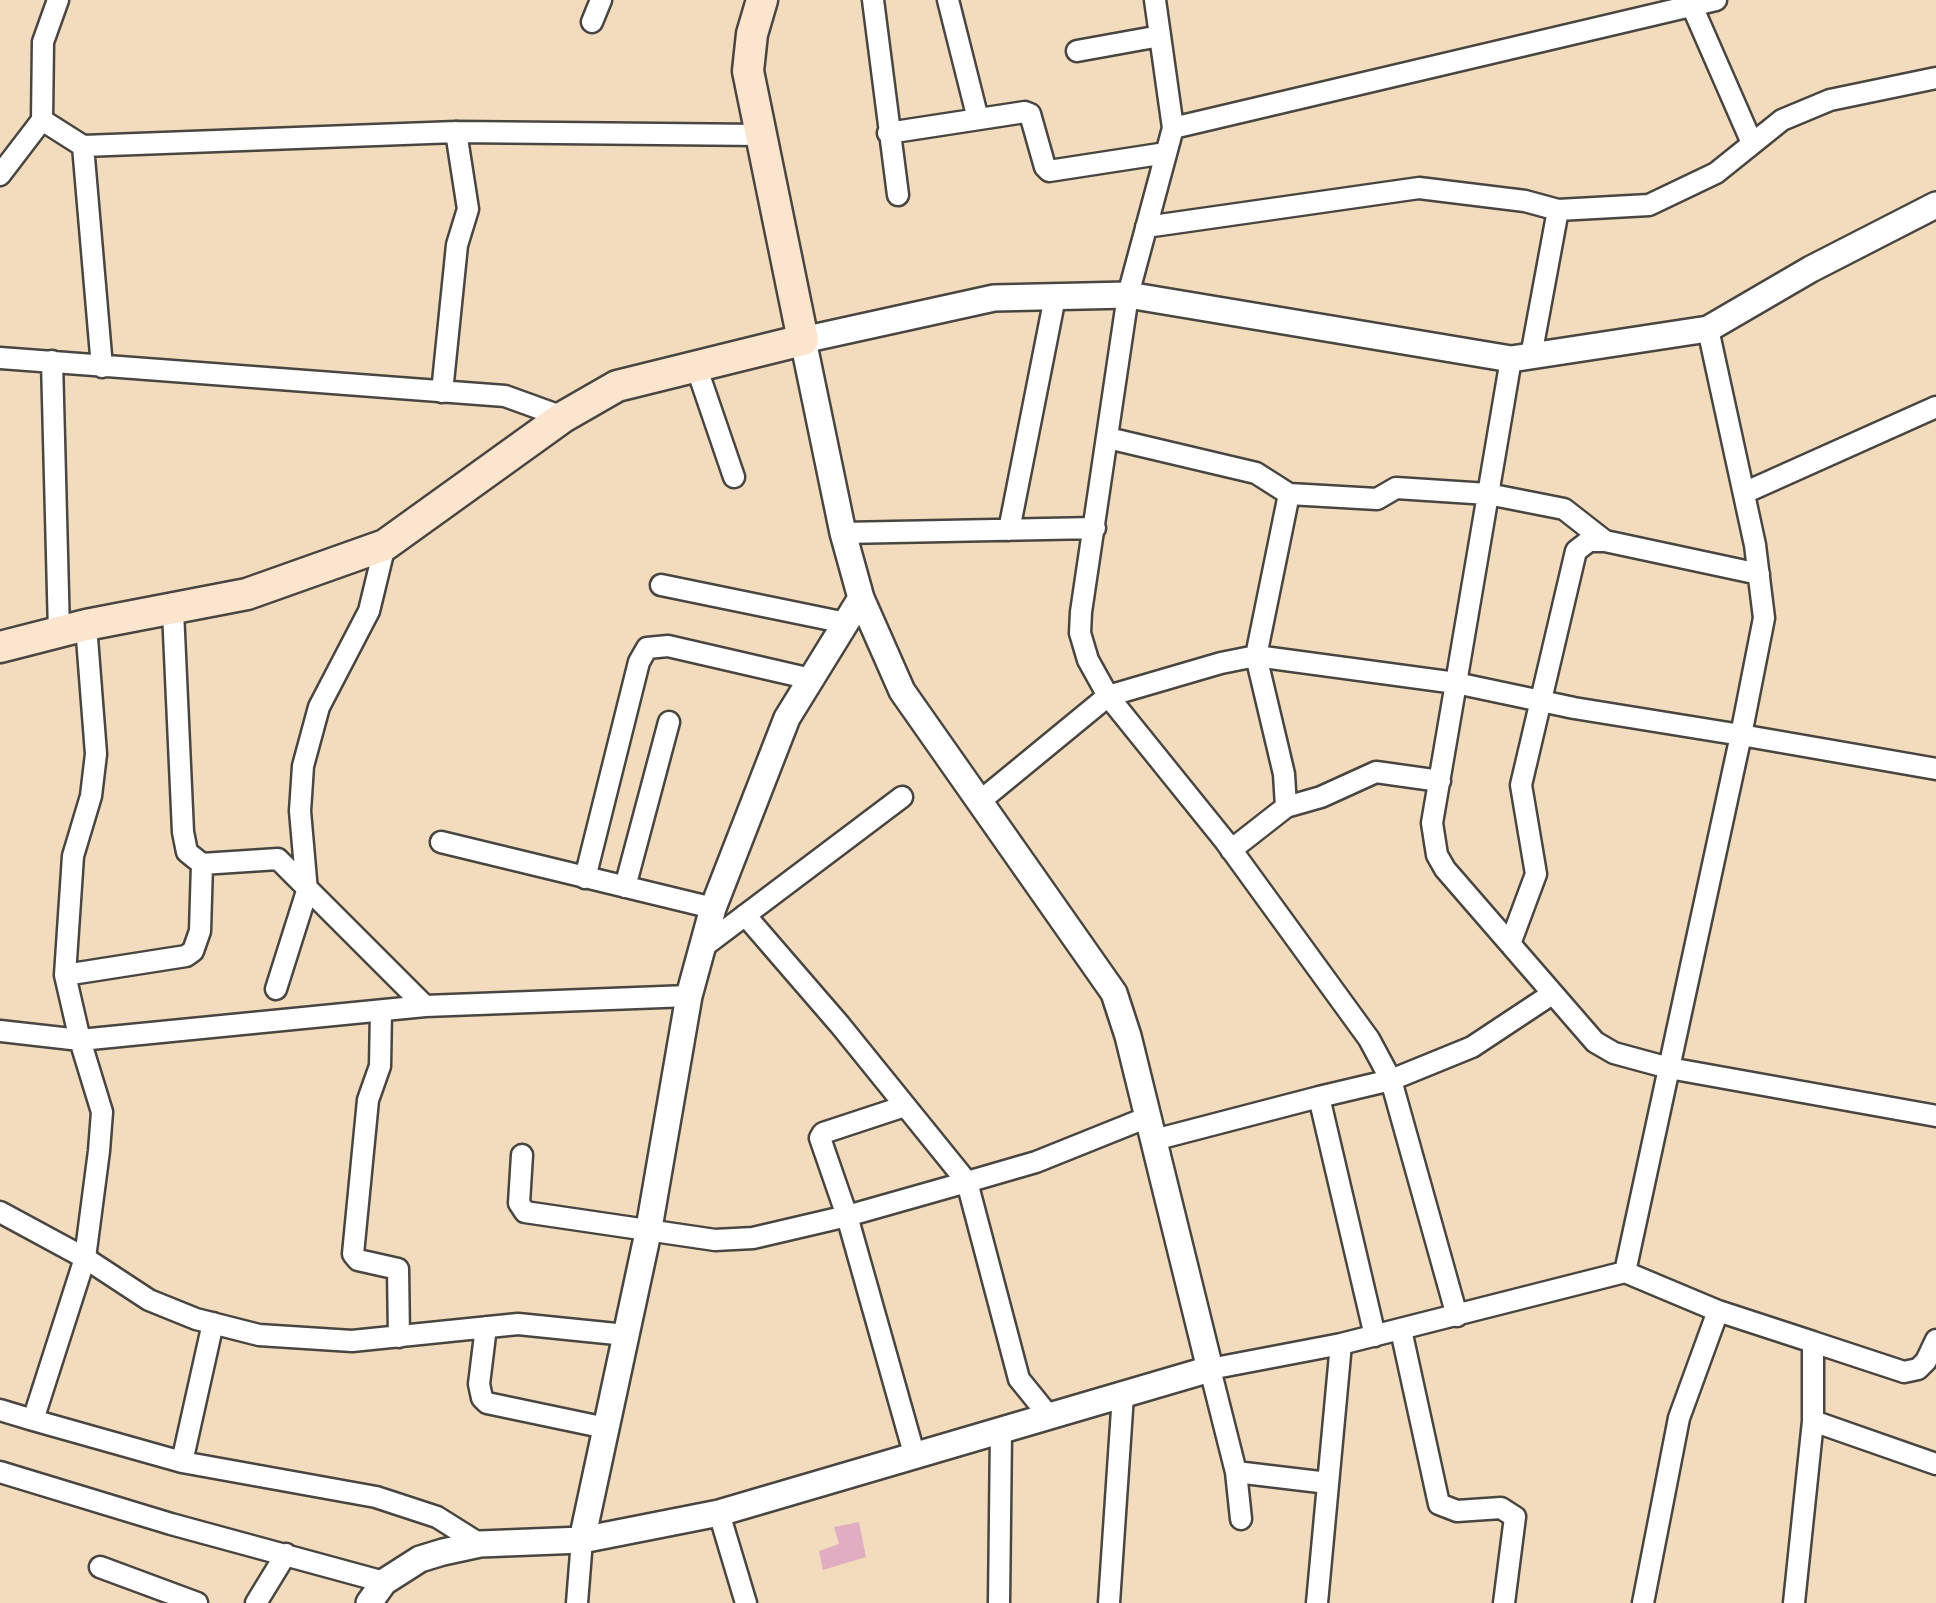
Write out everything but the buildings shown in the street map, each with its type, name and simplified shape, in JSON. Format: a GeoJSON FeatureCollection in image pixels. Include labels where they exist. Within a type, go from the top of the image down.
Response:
{"type":"FeatureCollection","features":[{"type":"Feature","properties":{"kind":"main road"},"geometry":{"type":"LineString","coordinates":[[0,647],[248,594],[385,545],[562,417],[618,386],[803,340],[748,71],[752,34],[762,0]]}},
{"type":"Feature","properties":{"kind":"street"},"geometry":{"type":"LineString","coordinates":[[0,175],[42,120],[43,42],[58,0]]}},
{"type":"Feature","properties":{"kind":"street"},"geometry":{"type":"LineString","coordinates":[[592,22],[601,0]]}},
{"type":"Feature","properties":{"kind":"street"},"geometry":{"type":"LineString","coordinates":[[874,0],[898,196]]}},
{"type":"Feature","properties":{"kind":"street"},"geometry":{"type":"LineString","coordinates":[[948,0],[978,119]]}},
{"type":"Feature","properties":{"kind":"street"},"geometry":{"type":"LineString","coordinates":[[1156,0],[1173,128],[1128,295],[1080,633],[1088,660],[1108,696],[1232,850],[1370,1039],[1391,1080],[1457,1316]]}},
{"type":"Feature","properties":{"kind":"street"},"geometry":{"type":"LineString","coordinates":[[1173,128],[1716,0]]}},
{"type":"Feature","properties":{"kind":"street"},"geometry":{"type":"LineString","coordinates":[[1692,6],[1752,143]]}},
{"type":"Feature","properties":{"kind":"street"},"geometry":{"type":"LineString","coordinates":[[1077,51],[1160,36]]}},
{"type":"Feature","properties":{"kind":"street"},"geometry":{"type":"LineString","coordinates":[[1146,228],[1420,188],[1558,210],[1649,205],[1716,173],[1782,120],[1830,100],[1936,78]]}},
{"type":"Feature","properties":{"kind":"street"},"geometry":{"type":"LineString","coordinates":[[888,133],[1030,114],[1049,170],[1166,153]]}},
{"type":"Feature","properties":{"kind":"street"},"geometry":{"type":"LineString","coordinates":[[42,120],[83,146],[456,132],[761,135]]}},
{"type":"Feature","properties":{"kind":"street"},"geometry":{"type":"LineString","coordinates":[[442,392],[457,245],[468,208],[456,132]]}},
{"type":"Feature","properties":{"kind":"street"},"geometry":{"type":"LineString","coordinates":[[83,146],[102,367]]}},
{"type":"Feature","properties":{"kind":"street"},"geometry":{"type":"LineString","coordinates":[[1241,1519],[1236,1472],[1114,992],[902,691],[861,598],[803,340],[994,298],[1128,295],[1521,357],[1708,329],[1811,269],[1936,205]]}},
{"type":"Feature","properties":{"kind":"street"},"geometry":{"type":"LineString","coordinates":[[1558,210],[1488,494],[1432,823],[1437,855],[1552,994],[1595,1042],[1614,1053],[1670,1068],[1936,1116]]}},
{"type":"Feature","properties":{"kind":"street"},"geometry":{"type":"LineString","coordinates":[[1009,530],[1056,297]]}},
{"type":"Feature","properties":{"kind":"street"},"geometry":{"type":"LineString","coordinates":[[1625,1272],[1764,618],[1744,493],[1708,329]]}},
{"type":"Feature","properties":{"kind":"street"},"geometry":{"type":"LineString","coordinates":[[0,358],[519,399],[562,417]]}},
{"type":"Feature","properties":{"kind":"street"},"geometry":{"type":"LineString","coordinates":[[33,1420],[85,1258],[102,1112],[65,975],[74,856],[91,796],[96,754],[73,629],[52,361]]}},
{"type":"Feature","properties":{"kind":"street"},"geometry":{"type":"LineString","coordinates":[[696,366],[734,477]]}},
{"type":"Feature","properties":{"kind":"street"},"geometry":{"type":"LineString","coordinates":[[1744,493],[1936,408]]}},
{"type":"Feature","properties":{"kind":"street"},"geometry":{"type":"LineString","coordinates":[[1108,438],[1256,473],[1289,494],[1377,499],[1396,488],[1488,494],[1564,509],[1605,541]]}},
{"type":"Feature","properties":{"kind":"street"},"geometry":{"type":"LineString","coordinates":[[1286,807],[1284,774],[1256,656],[1289,494]]}},
{"type":"Feature","properties":{"kind":"street"},"geometry":{"type":"LineString","coordinates":[[844,533],[1095,528]]}},
{"type":"Feature","properties":{"kind":"street"},"geometry":{"type":"LineString","coordinates":[[1510,944],[1536,874],[1521,785],[1576,551],[1589,541],[1605,541],[1758,574]]}},
{"type":"Feature","properties":{"kind":"street"},"geometry":{"type":"LineString","coordinates":[[276,989],[307,891],[300,810],[303,766],[319,707],[369,611],[385,545]]}},
{"type":"Feature","properties":{"kind":"street"},"geometry":{"type":"LineString","coordinates":[[662,585],[846,623]]}},
{"type":"Feature","properties":{"kind":"street"},"geometry":{"type":"LineString","coordinates":[[576,1603],[582,1540],[649,1228],[689,996],[714,908],[787,718],[861,598]]}},
{"type":"Feature","properties":{"kind":"street"},"geometry":{"type":"LineString","coordinates":[[173,610],[182,832],[187,852],[202,864],[278,859],[425,1006]]}},
{"type":"Feature","properties":{"kind":"street"},"geometry":{"type":"LineString","coordinates":[[584,878],[639,662],[647,648],[668,646],[811,679]]}},
{"type":"Feature","properties":{"kind":"street"},"geometry":{"type":"LineString","coordinates":[[978,802],[1108,696],[1221,662],[1256,656],[1456,683],[1936,769]]}},
{"type":"Feature","properties":{"kind":"street"},"geometry":{"type":"LineString","coordinates":[[625,888],[669,722]]}},
{"type":"Feature","properties":{"kind":"street"},"geometry":{"type":"LineString","coordinates":[[1232,850],[1286,807],[1320,797],[1376,772],[1440,781]]}},
{"type":"Feature","properties":{"kind":"street"},"geometry":{"type":"LineString","coordinates":[[703,947],[902,797]]}},
{"type":"Feature","properties":{"kind":"street"},"geometry":{"type":"LineString","coordinates":[[441,842],[714,908]]}},
{"type":"Feature","properties":{"kind":"street"},"geometry":{"type":"LineString","coordinates":[[65,975],[193,952],[200,931],[202,864]]}},
{"type":"Feature","properties":{"kind":"street"},"geometry":{"type":"LineString","coordinates":[[745,915],[840,1024],[968,1182],[1019,1379],[1048,1416]]}},
{"type":"Feature","properties":{"kind":"street"},"geometry":{"type":"LineString","coordinates":[[522,1155],[519,1203],[525,1212],[715,1240],[753,1238],[848,1216],[1151,1128],[1391,1080],[1472,1047],[1552,994]]}},
{"type":"Feature","properties":{"kind":"street"},"geometry":{"type":"LineString","coordinates":[[0,1031],[80,1040],[425,1006],[689,996]]}},
{"type":"Feature","properties":{"kind":"street"},"geometry":{"type":"LineString","coordinates":[[381,1010],[380,1066],[368,1100],[353,1254],[358,1260],[398,1270],[399,1337]]}},
{"type":"Feature","properties":{"kind":"street"},"geometry":{"type":"LineString","coordinates":[[1319,1096],[1375,1336]]}},
{"type":"Feature","properties":{"kind":"street"},"geometry":{"type":"LineString","coordinates":[[904,1106],[821,1135],[848,1216],[915,1456]]}},
{"type":"Feature","properties":{"kind":"street"},"geometry":{"type":"LineString","coordinates":[[0,1212],[85,1258],[149,1300],[213,1324],[259,1335],[352,1341],[518,1324],[626,1335]]}},
{"type":"Feature","properties":{"kind":"street"},"geometry":{"type":"LineString","coordinates":[[369,1603],[384,1582],[420,1558],[480,1544],[582,1540],[719,1513],[1210,1369],[1341,1344],[1625,1272],[1718,1312],[1904,1372],[1926,1361],[1936,1340]]}},
{"type":"Feature","properties":{"kind":"street"},"geometry":{"type":"LineString","coordinates":[[1642,1603],[1679,1418],[1718,1312]]}},
{"type":"Feature","properties":{"kind":"street"},"geometry":{"type":"LineString","coordinates":[[182,1462],[213,1324]]}},
{"type":"Feature","properties":{"kind":"street"},"geometry":{"type":"LineString","coordinates":[[486,1326],[478,1391],[487,1403],[606,1428]]}},
{"type":"Feature","properties":{"kind":"street"},"geometry":{"type":"LineString","coordinates":[[1400,1330],[1439,1504],[1457,1511],[1501,1508],[1515,1518],[1504,1603]]}},
{"type":"Feature","properties":{"kind":"street"},"geometry":{"type":"LineString","coordinates":[[1794,1603],[1813,1421],[1813,1342]]}},
{"type":"Feature","properties":{"kind":"street"},"geometry":{"type":"LineString","coordinates":[[1316,1603],[1341,1344]]}},
{"type":"Feature","properties":{"kind":"street"},"geometry":{"type":"LineString","coordinates":[[1109,1603],[1124,1395]]}},
{"type":"Feature","properties":{"kind":"street"},"geometry":{"type":"LineString","coordinates":[[0,1410],[182,1462],[376,1498],[438,1517],[480,1544]]}},
{"type":"Feature","properties":{"kind":"street"},"geometry":{"type":"LineString","coordinates":[[1813,1421],[1936,1464]]}},
{"type":"Feature","properties":{"kind":"street"},"geometry":{"type":"LineString","coordinates":[[999,1603],[1000,1432]]}},
{"type":"Feature","properties":{"kind":"street"},"geometry":{"type":"LineString","coordinates":[[0,1472],[170,1524],[384,1582]]}},
{"type":"Feature","properties":{"kind":"street"},"geometry":{"type":"LineString","coordinates":[[1236,1472],[1328,1483]]}},
{"type":"Feature","properties":{"kind":"street"},"geometry":{"type":"LineString","coordinates":[[719,1513],[746,1603]]}},
{"type":"Feature","properties":{"kind":"street"},"geometry":{"type":"LineString","coordinates":[[256,1603],[286,1554]]}},
{"type":"Feature","properties":{"kind":"street"},"geometry":{"type":"LineString","coordinates":[[100,1567],[197,1603]]}}]}
